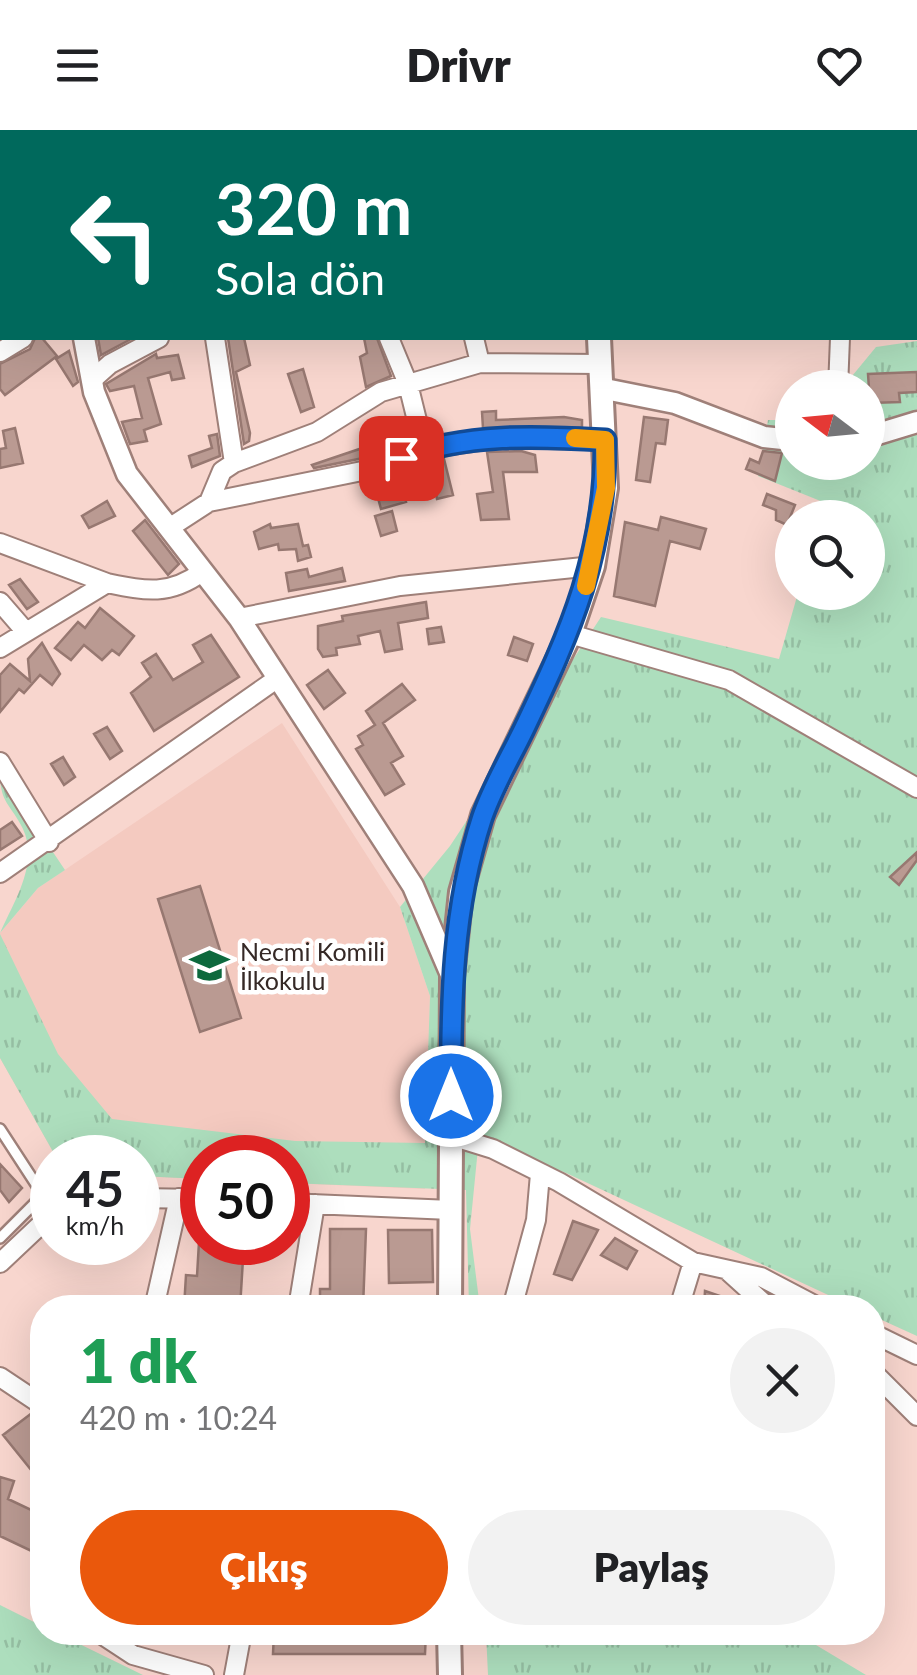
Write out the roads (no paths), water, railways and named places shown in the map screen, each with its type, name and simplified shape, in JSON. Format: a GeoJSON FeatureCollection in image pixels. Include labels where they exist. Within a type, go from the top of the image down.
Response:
{"type":"FeatureCollection","features":[{"type":"Feature","properties":{"kind":"main road"},"geometry":{"type":"LineString","coordinates":[[450,1295],[452,977],[461,892],[483,815],[570,634],[593,566],[606,488],[605,389],[599,340]]}},
{"type":"Feature","properties":{"kind":"main road"},"geometry":{"type":"LineString","coordinates":[[449,1645],[450,1675]]}},
{"type":"Feature","properties":{"kind":"street"},"geometry":{"type":"LineString","coordinates":[[84,340],[92,380],[133,481],[239,618],[413,886],[452,977]]}},
{"type":"Feature","properties":{"kind":"street"},"geometry":{"type":"LineString","coordinates":[[92,380],[110,364],[155,340]]}},
{"type":"Feature","properties":{"kind":"street"},"geometry":{"type":"LineString","coordinates":[[216,340],[234,463]]}},
{"type":"Feature","properties":{"kind":"street"},"geometry":{"type":"LineString","coordinates":[[390,340],[408,384],[424,449]]}},
{"type":"Feature","properties":{"kind":"street"},"geometry":{"type":"LineString","coordinates":[[474,340],[480,363]]}},
{"type":"Feature","properties":{"kind":"street"},"geometry":{"type":"LineString","coordinates":[[839,370],[840,340]]}},
{"type":"Feature","properties":{"kind":"street"},"geometry":{"type":"LineString","coordinates":[[210,502],[222,471],[234,463],[317,432],[381,392],[480,363],[601,364]]}},
{"type":"Feature","properties":{"kind":"street"},"geometry":{"type":"LineString","coordinates":[[605,389],[675,403],[775,438]]}},
{"type":"Feature","properties":{"kind":"street"},"geometry":{"type":"LineString","coordinates":[[885,432],[917,422]]}},
{"type":"Feature","properties":{"kind":"street"},"geometry":{"type":"LineString","coordinates":[[169,528],[210,502],[377,468],[424,449],[499,438],[605,440]]}},
{"type":"Feature","properties":{"kind":"street"},"geometry":{"type":"LineString","coordinates":[[0,544],[107,583],[155,593],[183,586],[202,572]]}},
{"type":"Feature","properties":{"kind":"street"},"geometry":{"type":"LineString","coordinates":[[239,618],[400,586],[593,566]]}},
{"type":"Feature","properties":{"kind":"street"},"geometry":{"type":"LineString","coordinates":[[0,648],[107,583]]}},
{"type":"Feature","properties":{"kind":"street"},"geometry":{"type":"LineString","coordinates":[[0,602],[26,632]]}},
{"type":"Feature","properties":{"kind":"street"},"geometry":{"type":"LineString","coordinates":[[570,634],[729,680],[917,788]]}},
{"type":"Feature","properties":{"kind":"street"},"geometry":{"type":"LineString","coordinates":[[0,873],[278,678]]}},
{"type":"Feature","properties":{"kind":"street"},"geometry":{"type":"LineString","coordinates":[[0,762],[49,842]]}},
{"type":"Feature","properties":{"kind":"street"},"geometry":{"type":"LineString","coordinates":[[451,1136],[493,1149],[693,1262],[761,1277],[795,1295]]}},
{"type":"Feature","properties":{"kind":"street"},"geometry":{"type":"LineString","coordinates":[[516,1295],[536,1220],[540,1174]]}},
{"type":"Feature","properties":{"kind":"street"},"geometry":{"type":"LineString","coordinates":[[157,1295],[179,1198],[160,1198]]}},
{"type":"Feature","properties":{"kind":"street"},"geometry":{"type":"LineString","coordinates":[[310,1204],[451,1210]]}},
{"type":"Feature","properties":{"kind":"street"},"geometry":{"type":"LineString","coordinates":[[300,1295],[315,1204]]}},
{"type":"Feature","properties":{"kind":"street"},"geometry":{"type":"LineString","coordinates":[[0,1263],[30,1235]]}},
{"type":"Feature","properties":{"kind":"street"},"geometry":{"type":"LineString","coordinates":[[682,1295],[693,1262]]}},
{"type":"Feature","properties":{"kind":"street"},"geometry":{"type":"LineString","coordinates":[[727,1269],[755,1295]]}},
{"type":"Feature","properties":{"kind":"street"},"geometry":{"type":"LineString","coordinates":[[885,1339],[917,1355]]}},
{"type":"Feature","properties":{"kind":"street"},"geometry":{"type":"LineString","coordinates":[[0,1377],[30,1397]]}},
{"type":"Feature","properties":{"kind":"street"},"geometry":{"type":"LineString","coordinates":[[885,1384],[917,1416]]}},
{"type":"Feature","properties":{"kind":"street"},"geometry":{"type":"LineString","coordinates":[[118,1645],[133,1655],[204,1675]]}},
{"type":"Feature","properties":{"kind":"street"},"geometry":{"type":"LineString","coordinates":[[234,1675],[240,1645]]}},
{"type":"Feature","properties":{"kind":"lane"},"geometry":{"type":"LineString","coordinates":[[0,1129],[42,1195],[0,1238]]}},
{"type":"Feature","properties":{"kind":"place","name":"Necmi Komili İlkokulu"},"geometry":{"type":"Point","coordinates":[210,965]}}]}
